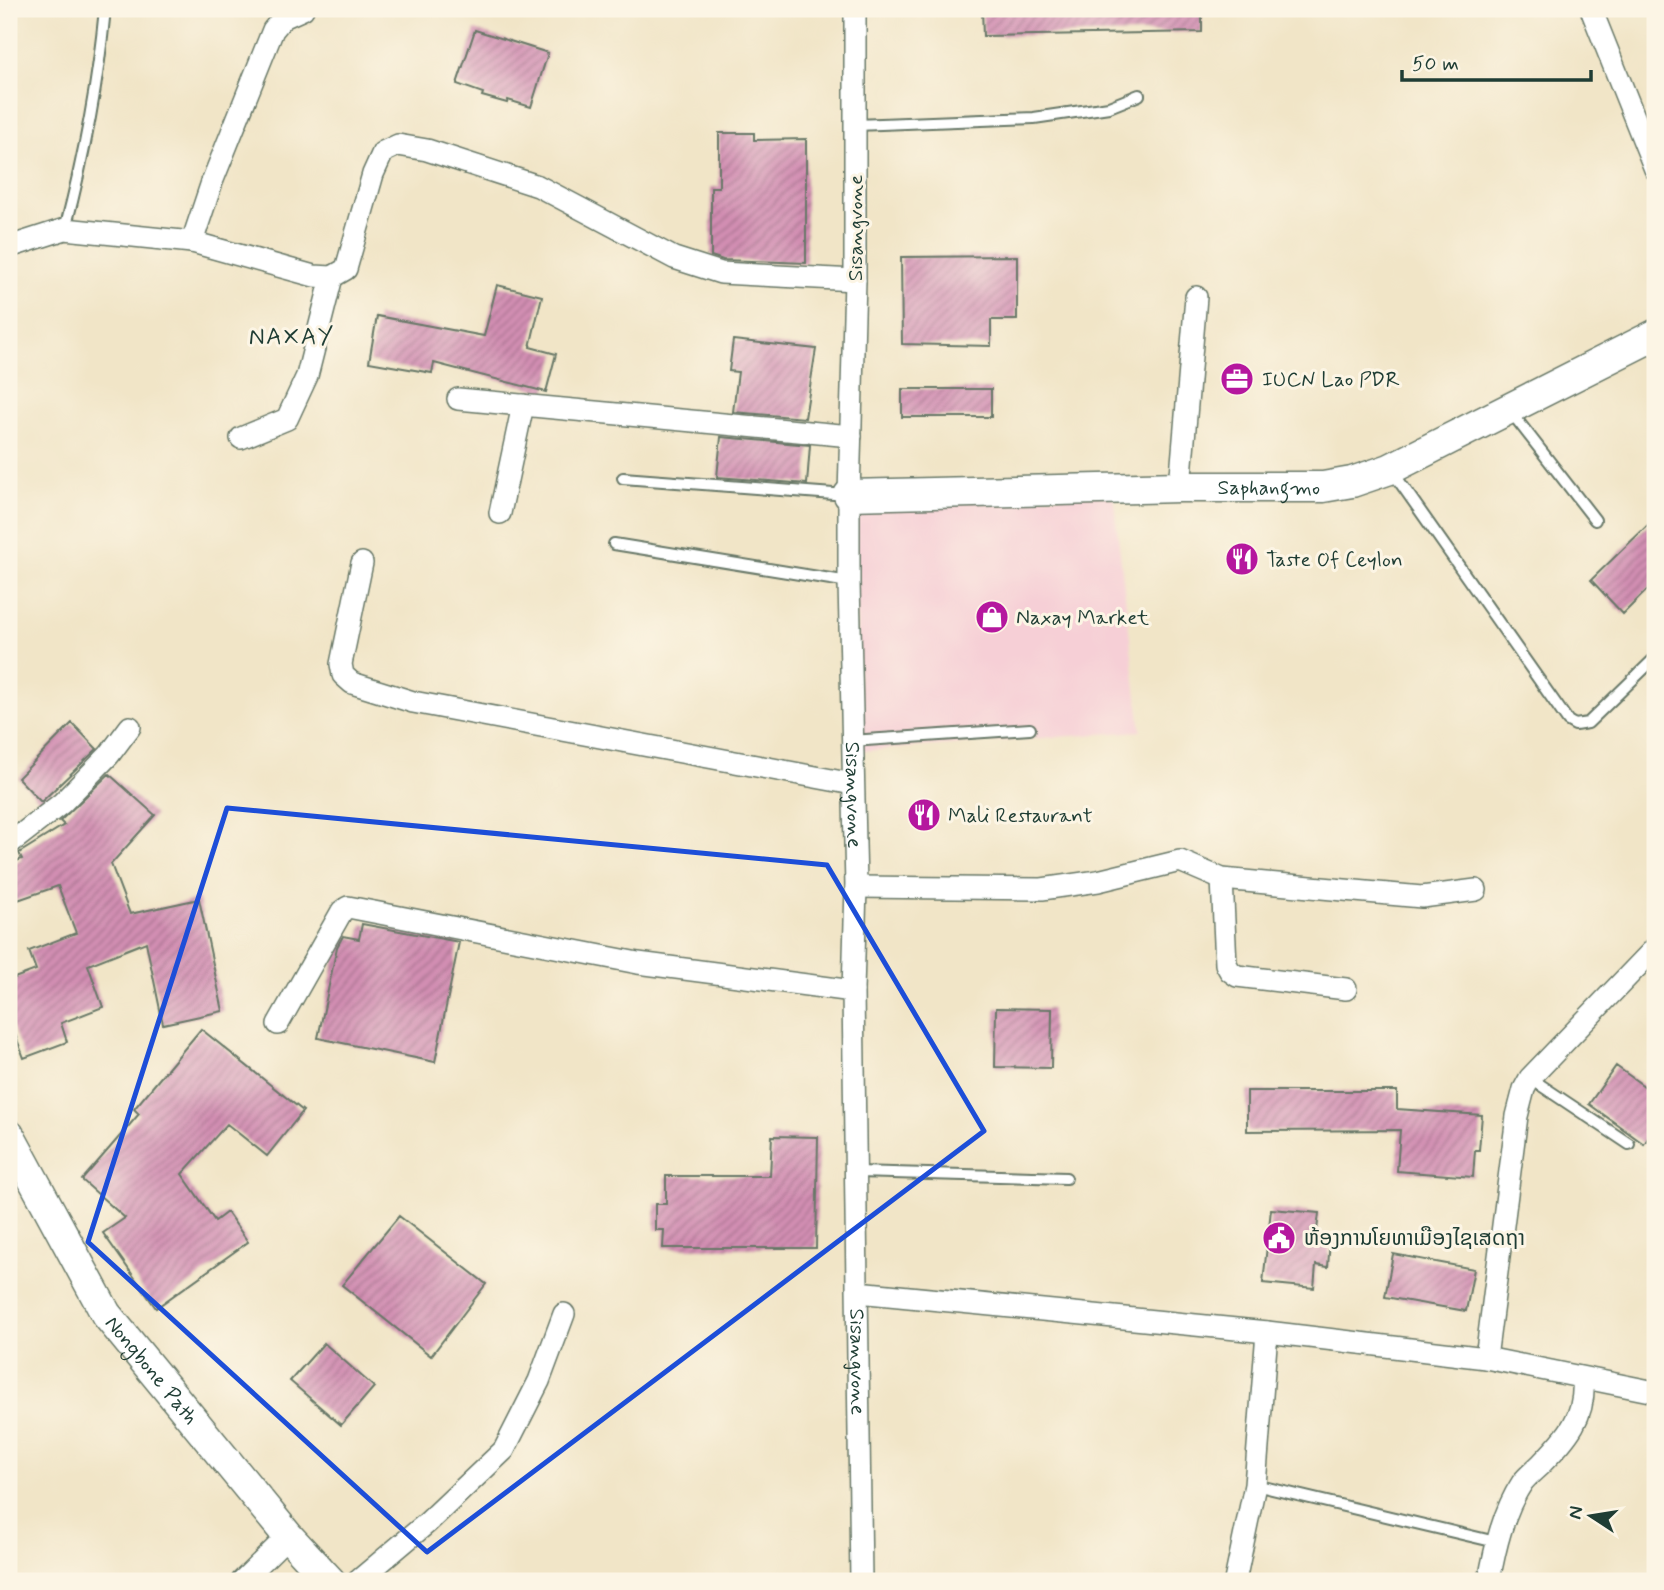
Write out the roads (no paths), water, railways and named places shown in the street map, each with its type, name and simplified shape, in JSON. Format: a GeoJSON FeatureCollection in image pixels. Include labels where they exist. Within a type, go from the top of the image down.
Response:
{"type":"FeatureCollection","features":[{"type":"Feature","properties":{"kind":"street"},"geometry":{"type":"LineString","coordinates":[[192,242],[212,182],[273,30],[283,18],[303,9]]}},
{"type":"Feature","properties":{"kind":"street","name":"Sisangvone"},"geometry":{"type":"LineString","coordinates":[[855,9],[855,281],[849,582],[856,887],[853,991],[861,1581]]}},
{"type":"Feature","properties":{"kind":"street"},"geometry":{"type":"LineString","coordinates":[[1591,9],[1655,169]]}},
{"type":"Feature","properties":{"kind":"street"},"geometry":{"type":"LineString","coordinates":[[9,247],[65,229],[192,242],[314,276],[332,277],[346,269],[373,174],[383,152],[398,145],[427,150],[538,186],[674,258],[721,273],[855,281]]}},
{"type":"Feature","properties":{"kind":"street"},"geometry":{"type":"LineString","coordinates":[[241,438],[287,419],[307,376],[332,277]]}},
{"type":"Feature","properties":{"kind":"street"},"geometry":{"type":"LineString","coordinates":[[1180,487],[1196,297]]}},
{"type":"Feature","properties":{"kind":"street","name":"Saphangmo"},"geometry":{"type":"LineString","coordinates":[[849,495],[1180,487],[1323,487],[1352,482],[1390,469],[1655,335]]}},
{"type":"Feature","properties":{"kind":"street"},"geometry":{"type":"LineString","coordinates":[[458,399],[851,436]]}},
{"type":"Feature","properties":{"kind":"street"},"geometry":{"type":"LineString","coordinates":[[500,513],[523,405]]}},
{"type":"Feature","properties":{"kind":"street"},"geometry":{"type":"LineString","coordinates":[[362,563],[341,664],[343,675],[352,683],[413,702],[853,784]]}},
{"type":"Feature","properties":{"kind":"street"},"geometry":{"type":"LineString","coordinates":[[9,844],[62,803],[109,755],[130,727]]}},
{"type":"Feature","properties":{"kind":"street"},"geometry":{"type":"LineString","coordinates":[[856,887],[1042,889],[1098,881],[1180,861],[1222,879],[1422,897],[1476,890]]}},
{"type":"Feature","properties":{"kind":"street"},"geometry":{"type":"LineString","coordinates":[[1222,879],[1226,964],[1230,971],[1237,976],[1346,989]]}},
{"type":"Feature","properties":{"kind":"street"},"geometry":{"type":"LineString","coordinates":[[278,1024],[342,911],[348,907],[638,963],[853,991]]}},
{"type":"Feature","properties":{"kind":"street"},"geometry":{"type":"LineString","coordinates":[[1486,1358],[1517,1116],[1524,1089],[1530,1078],[1655,948]]}},
{"type":"Feature","properties":{"kind":"street","name":"Nongbone Path"},"geometry":{"type":"LineString","coordinates":[[13,1151],[106,1314],[288,1536],[330,1581]]}},
{"type":"Feature","properties":{"kind":"street"},"geometry":{"type":"LineString","coordinates":[[858,1292],[1267,1332],[1486,1358],[1655,1392]]}},
{"type":"Feature","properties":{"kind":"street"},"geometry":{"type":"LineString","coordinates":[[358,1581],[427,1523],[504,1450],[539,1381],[564,1314]]}},
{"type":"Feature","properties":{"kind":"street"},"geometry":{"type":"LineString","coordinates":[[1235,1581],[1255,1485],[1267,1332]]}},
{"type":"Feature","properties":{"kind":"street"},"geometry":{"type":"LineString","coordinates":[[1489,1581],[1496,1542],[1523,1483],[1570,1434],[1584,1398],[1583,1379]]}},
{"type":"Feature","properties":{"kind":"street"},"geometry":{"type":"LineString","coordinates":[[243,1581],[288,1536]]}},
{"type":"Feature","properties":{"kind":"lane"},"geometry":{"type":"LineString","coordinates":[[65,229],[77,185],[100,69],[105,9]]}},
{"type":"Feature","properties":{"kind":"lane"},"geometry":{"type":"LineString","coordinates":[[856,125],[1034,118],[1109,107],[1139,95]]}},
{"type":"Feature","properties":{"kind":"lane"},"geometry":{"type":"LineString","coordinates":[[1510,410],[1595,520]]}},
{"type":"Feature","properties":{"kind":"lane"},"geometry":{"type":"LineString","coordinates":[[1390,469],[1568,721],[1575,725],[1588,723],[1655,658]]}},
{"type":"Feature","properties":{"kind":"lane"},"geometry":{"type":"LineString","coordinates":[[623,478],[849,495]]}},
{"type":"Feature","properties":{"kind":"lane"},"geometry":{"type":"LineString","coordinates":[[614,544],[849,582]]}},
{"type":"Feature","properties":{"kind":"lane"},"geometry":{"type":"LineString","coordinates":[[851,741],[1030,729]]}},
{"type":"Feature","properties":{"kind":"lane"},"geometry":{"type":"LineString","coordinates":[[1530,1078],[1629,1144]]}},
{"type":"Feature","properties":{"kind":"lane"},"geometry":{"type":"LineString","coordinates":[[857,1172],[1066,1178]]}},
{"type":"Feature","properties":{"kind":"lane"},"geometry":{"type":"LineString","coordinates":[[1255,1485],[1496,1542]]}},
{"type":"Feature","properties":{"kind":"place","name":"IUCN Lao PDR"},"geometry":{"type":"Point","coordinates":[1237,379]}},
{"type":"Feature","properties":{"kind":"place","name":"Taste Of Ceylon"},"geometry":{"type":"Point","coordinates":[1242,559]}},
{"type":"Feature","properties":{"kind":"place","name":"Naxay Market"},"geometry":{"type":"Point","coordinates":[992,617]}},
{"type":"Feature","properties":{"kind":"place","name":"Mali Restaurant"},"geometry":{"type":"Point","coordinates":[924,815]}},
{"type":"Feature","properties":{"kind":"place","name":"ຫ້ອງການໂຍທາເມືອງໄຊເສດຖາ"},"geometry":{"type":"Point","coordinates":[1279,1238]}},
{"type":"Feature","properties":{"kind":"district","name":"NAXAY"},"geometry":{"type":"Point","coordinates":[292,336]}}]}
